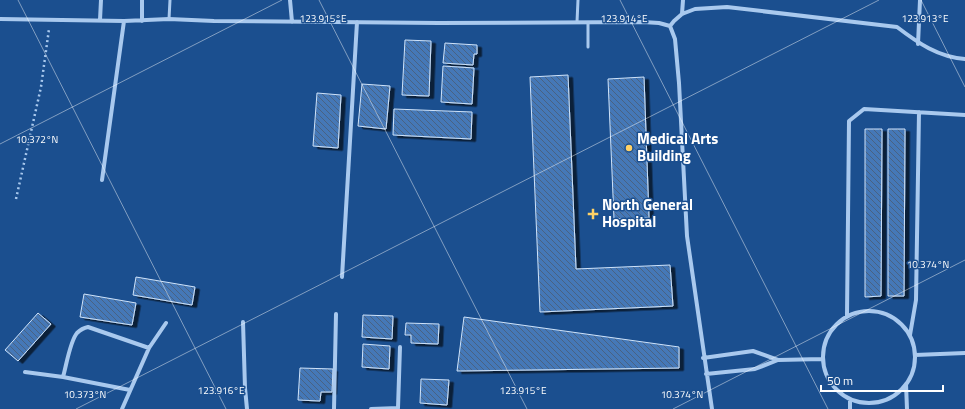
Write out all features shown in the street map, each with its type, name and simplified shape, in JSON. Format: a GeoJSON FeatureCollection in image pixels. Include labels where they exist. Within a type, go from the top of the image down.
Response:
{"type":"FeatureCollection","features":[{"type":"Feature","properties":{"kind":"street"},"geometry":{"type":"LineString","coordinates":[[100,20],[101,0]]}},
{"type":"Feature","properties":{"kind":"street"},"geometry":{"type":"LineString","coordinates":[[142,0],[142,20]]}},
{"type":"Feature","properties":{"kind":"street"},"geometry":{"type":"LineString","coordinates":[[290,0],[292,22]]}},
{"type":"Feature","properties":{"kind":"street"},"geometry":{"type":"LineString","coordinates":[[682,0],[682,14]]}},
{"type":"Feature","properties":{"kind":"street"},"geometry":{"type":"LineString","coordinates":[[918,44],[920,0]]}},
{"type":"Feature","properties":{"kind":"street"},"geometry":{"type":"LineString","coordinates":[[670,26],[682,14],[695,9],[727,7],[897,27],[918,44],[937,53],[958,59],[965,59]]}},
{"type":"Feature","properties":{"kind":"street"},"geometry":{"type":"LineString","coordinates":[[0,19],[124,21],[169,19],[292,22],[648,22],[670,26]]}},
{"type":"Feature","properties":{"kind":"street"},"geometry":{"type":"LineString","coordinates":[[102,180],[124,21]]}},
{"type":"Feature","properties":{"kind":"street"},"geometry":{"type":"LineString","coordinates":[[342,277],[357,22]]}},
{"type":"Feature","properties":{"kind":"street"},"geometry":{"type":"LineString","coordinates":[[670,26],[675,39],[679,83],[687,236],[703,358],[712,409]]}},
{"type":"Feature","properties":{"kind":"street"},"geometry":{"type":"LineString","coordinates":[[847,316],[849,120],[864,109],[965,115]]}},
{"type":"Feature","properties":{"kind":"street"},"geometry":{"type":"LineString","coordinates":[[910,335],[916,300],[919,112]]}},
{"type":"Feature","properties":{"kind":"street"},"geometry":{"type":"LineString","coordinates":[[867,310],[882,313],[896,319],[904,326],[910,335],[914,345],[915,355],[911,375],[899,392],[890,398],[880,402],[860,402],[850,399],[833,387],[827,378],[822,359],[826,338],[831,329],[847,316],[867,310]]}},
{"type":"Feature","properties":{"kind":"street"},"geometry":{"type":"LineString","coordinates":[[334,409],[336,314]]}},
{"type":"Feature","properties":{"kind":"street"},"geometry":{"type":"LineString","coordinates":[[243,322],[247,409]]}},
{"type":"Feature","properties":{"kind":"street"},"geometry":{"type":"LineString","coordinates":[[122,409],[149,348],[166,323]]}},
{"type":"Feature","properties":{"kind":"street"},"geometry":{"type":"LineString","coordinates":[[63,377],[73,340],[81,329],[88,327],[149,348]]}},
{"type":"Feature","properties":{"kind":"street"},"geometry":{"type":"LineString","coordinates":[[371,409],[398,408],[400,347]]}},
{"type":"Feature","properties":{"kind":"street"},"geometry":{"type":"LineString","coordinates":[[703,358],[754,351],[778,360]]}},
{"type":"Feature","properties":{"kind":"street"},"geometry":{"type":"LineString","coordinates":[[915,355],[965,353]]}},
{"type":"Feature","properties":{"kind":"street"},"geometry":{"type":"LineString","coordinates":[[706,374],[754,369],[778,360],[822,359]]}},
{"type":"Feature","properties":{"kind":"street"},"geometry":{"type":"LineString","coordinates":[[25,372],[63,377],[130,390]]}},
{"type":"Feature","properties":{"kind":"street"},"geometry":{"type":"LineString","coordinates":[[906,384],[907,409]]}},
{"type":"Feature","properties":{"kind":"street"},"geometry":{"type":"LineString","coordinates":[[850,399],[850,409]]}},
{"type":"Feature","properties":{"kind":"lane"},"geometry":{"type":"LineString","coordinates":[[169,19],[170,0]]}},
{"type":"Feature","properties":{"kind":"lane"},"geometry":{"type":"LineString","coordinates":[[577,22],[578,0]]}},
{"type":"Feature","properties":{"kind":"lane"},"geometry":{"type":"LineString","coordinates":[[588,22],[588,47]]}},
{"type":"Feature","properties":{"kind":"path"},"geometry":{"type":"LineString","coordinates":[[16,199],[42,87],[48,36]]}},
{"type":"Feature","properties":{"kind":"building"},"geometry":{"type":"Polygon","coordinates":[[[405,40],[431,41],[429,96],[402,95],[405,40]]]}},
{"type":"Feature","properties":{"kind":"building"},"geometry":{"type":"Polygon","coordinates":[[[445,43],[477,45],[477,54],[474,54],[473,65],[443,63],[445,43]]]}},
{"type":"Feature","properties":{"kind":"building"},"geometry":{"type":"Polygon","coordinates":[[[443,66],[474,68],[472,104],[441,102],[443,66]]]}},
{"type":"Feature","properties":{"kind":"building"},"geometry":{"type":"Polygon","coordinates":[[[568,75],[576,269],[670,265],[673,306],[540,312],[530,77],[568,75]]]}},
{"type":"Feature","properties":{"kind":"building","name":"Medical Arts Building"},"geometry":{"type":"Polygon","coordinates":[[[644,77],[649,218],[614,219],[608,79],[644,77]]]}},
{"type":"Feature","properties":{"kind":"building"},"geometry":{"type":"Polygon","coordinates":[[[362,84],[390,86],[386,129],[358,126],[362,84]]]}},
{"type":"Feature","properties":{"kind":"building"},"geometry":{"type":"Polygon","coordinates":[[[317,93],[341,95],[338,148],[313,146],[317,93]]]}},
{"type":"Feature","properties":{"kind":"building"},"geometry":{"type":"Polygon","coordinates":[[[394,109],[472,112],[471,139],[393,135],[394,109]]]}},
{"type":"Feature","properties":{"kind":"building"},"geometry":{"type":"Polygon","coordinates":[[[865,129],[882,129],[881,296],[865,297],[865,129]]]}},
{"type":"Feature","properties":{"kind":"building"},"geometry":{"type":"Polygon","coordinates":[[[888,129],[905,129],[904,296],[888,296],[888,129]]]}},
{"type":"Feature","properties":{"kind":"building"},"geometry":{"type":"Polygon","coordinates":[[[136,277],[195,287],[192,305],[133,295],[136,277]]]}},
{"type":"Feature","properties":{"kind":"building"},"geometry":{"type":"Polygon","coordinates":[[[84,294],[136,303],[132,325],[80,317],[84,294]]]}},
{"type":"Feature","properties":{"kind":"building"},"geometry":{"type":"Polygon","coordinates":[[[38,313],[51,324],[18,361],[5,350],[38,313]]]}},
{"type":"Feature","properties":{"kind":"building"},"geometry":{"type":"Polygon","coordinates":[[[363,315],[393,316],[392,339],[362,337],[363,315]]]}},
{"type":"Feature","properties":{"kind":"building"},"geometry":{"type":"Polygon","coordinates":[[[464,317],[679,347],[679,368],[457,371],[464,317]]]}},
{"type":"Feature","properties":{"kind":"building"},"geometry":{"type":"Polygon","coordinates":[[[406,323],[439,324],[438,344],[411,343],[411,335],[405,335],[406,323]]]}},
{"type":"Feature","properties":{"kind":"building"},"geometry":{"type":"Polygon","coordinates":[[[363,344],[390,346],[389,369],[362,367],[363,344]]]}},
{"type":"Feature","properties":{"kind":"building"},"geometry":{"type":"Polygon","coordinates":[[[300,368],[333,369],[332,392],[321,392],[320,401],[298,400],[300,368]]]}},
{"type":"Feature","properties":{"kind":"building"},"geometry":{"type":"Polygon","coordinates":[[[421,379],[449,380],[447,405],[420,403],[421,379]]]}},
{"type":"Feature","properties":{"kind":"place","name":"Medical Arts Building"},"geometry":{"type":"Point","coordinates":[629,148]}},
{"type":"Feature","properties":{"kind":"place","name":"North General Hospital"},"geometry":{"type":"Point","coordinates":[593,214]}}]}
